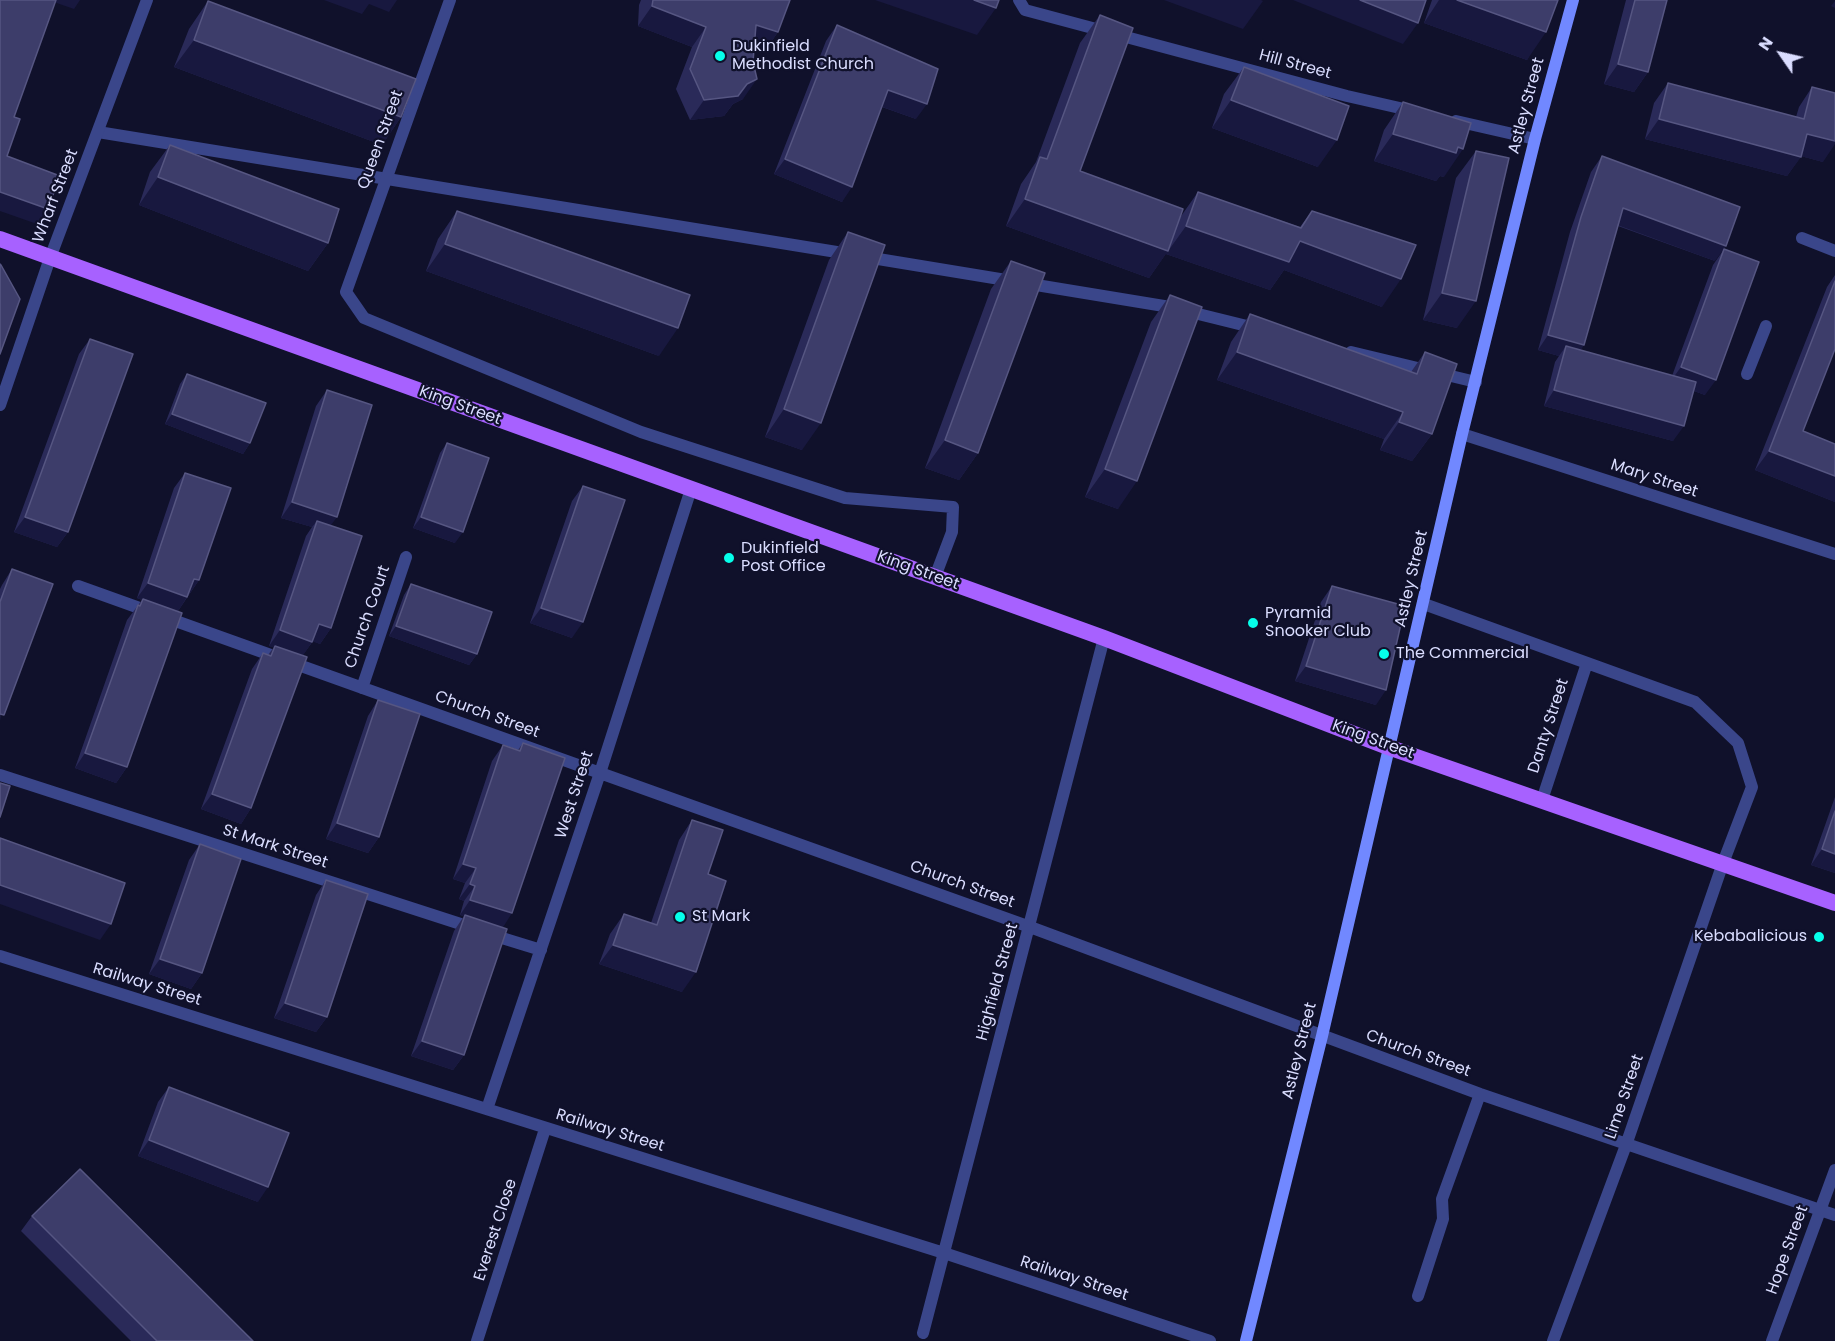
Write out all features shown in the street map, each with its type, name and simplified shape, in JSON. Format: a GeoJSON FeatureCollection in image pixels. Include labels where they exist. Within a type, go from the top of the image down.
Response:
{"type":"FeatureCollection","features":[{"type":"Feature","properties":{"kind":"main road","name":"Astley Street"},"geometry":{"type":"LineString","coordinates":[[1246,1341],[1322,1036],[1462,434],[1535,140],[1573,0]]}},
{"type":"Feature","properties":{"kind":"main road","name":"King Street"},"geometry":{"type":"LineString","coordinates":[[0,239],[1104,638],[1388,747],[1835,903]]}},
{"type":"Feature","properties":{"kind":"street","name":"Wharf Street"},"geometry":{"type":"LineString","coordinates":[[0,405],[50,258],[147,0]]}},
{"type":"Feature","properties":{"kind":"street","name":"Queen Street"},"geometry":{"type":"LineString","coordinates":[[450,0],[346,292],[364,318],[640,432],[845,498],[953,507],[952,532],[935,577]]}},
{"type":"Feature","properties":{"kind":"street","name":"Hill Street"},"geometry":{"type":"LineString","coordinates":[[1019,0],[1025,10],[1347,96],[1425,114]]}},
{"type":"Feature","properties":{"kind":"street"},"geometry":{"type":"LineString","coordinates":[[1447,119],[1535,140]]}},
{"type":"Feature","properties":{"kind":"street"},"geometry":{"type":"LineString","coordinates":[[98,132],[1170,307],[1272,332]]}},
{"type":"Feature","properties":{"kind":"street"},"geometry":{"type":"LineString","coordinates":[[1802,238],[1835,251]]}},
{"type":"Feature","properties":{"kind":"street"},"geometry":{"type":"LineString","coordinates":[[1747,374],[1766,326]]}},
{"type":"Feature","properties":{"kind":"street"},"geometry":{"type":"LineString","coordinates":[[1340,349],[1476,382]]}},
{"type":"Feature","properties":{"kind":"street","name":"Mary Street"},"geometry":{"type":"LineString","coordinates":[[1462,434],[1835,554]]}},
{"type":"Feature","properties":{"kind":"street","name":"West Street"},"geometry":{"type":"LineString","coordinates":[[488,1109],[600,773],[691,489]]}},
{"type":"Feature","properties":{"kind":"street","name":"Church Court"},"geometry":{"type":"LineString","coordinates":[[362,688],[406,557]]}},
{"type":"Feature","properties":{"kind":"street","name":"Church Street"},"geometry":{"type":"LineString","coordinates":[[78,586],[1030,927],[1480,1094],[1835,1215]]}},
{"type":"Feature","properties":{"kind":"street","name":"Lime Street"},"geometry":{"type":"LineString","coordinates":[[1424,604],[1695,702],[1738,743],[1752,787],[1723,863],[1626,1144],[1553,1341]]}},
{"type":"Feature","properties":{"kind":"street","name":"Highfield Street"},"geometry":{"type":"LineString","coordinates":[[923,1333],[1104,638]]}},
{"type":"Feature","properties":{"kind":"street","name":"Danty Street"},"geometry":{"type":"LineString","coordinates":[[1542,800],[1587,663]]}},
{"type":"Feature","properties":{"kind":"street","name":"St Mark Street"},"geometry":{"type":"LineString","coordinates":[[0,775],[541,950]]}},
{"type":"Feature","properties":{"kind":"street","name":"Railway Street"},"geometry":{"type":"LineString","coordinates":[[0,956],[944,1253],[1210,1341]]}},
{"type":"Feature","properties":{"kind":"street"},"geometry":{"type":"LineString","coordinates":[[1418,1296],[1443,1219],[1442,1199],[1480,1094]]}},
{"type":"Feature","properties":{"kind":"street","name":"Everest Close"},"geometry":{"type":"LineString","coordinates":[[477,1341],[546,1129]]}},
{"type":"Feature","properties":{"kind":"street","name":"Hope Street"},"geometry":{"type":"LineString","coordinates":[[1772,1341],[1835,1170]]}},
{"type":"Feature","properties":{"kind":"building"},"geometry":{"type":"Polygon","coordinates":[[[0,0],[56,0],[14,117],[20,119],[7,156],[60,176],[48,209],[0,192],[0,0]]]}},
{"type":"Feature","properties":{"kind":"building","name":"Dukinfield Methodist Church"},"geometry":{"type":"Polygon","coordinates":[[[653,0],[790,0],[778,32],[756,25],[753,62],[757,79],[747,84],[738,96],[704,100],[690,69],[706,27],[652,6],[653,0]]]}},
{"type":"Feature","properties":{"kind":"building"},"geometry":{"type":"Polygon","coordinates":[[[974,0],[999,0],[996,8],[974,0]]]}},
{"type":"Feature","properties":{"kind":"building"},"geometry":{"type":"Polygon","coordinates":[[[1360,0],[1426,0],[1418,23],[1360,0]]]}},
{"type":"Feature","properties":{"kind":"building"},"geometry":{"type":"Polygon","coordinates":[[[1457,0],[1558,0],[1546,32],[1457,0]]]}},
{"type":"Feature","properties":{"kind":"building"},"geometry":{"type":"Polygon","coordinates":[[[1635,0],[1667,0],[1648,72],[1618,64],[1635,0]]]}},
{"type":"Feature","properties":{"kind":"building"},"geometry":{"type":"Polygon","coordinates":[[[208,1],[416,79],[401,117],[194,40],[208,1]]]}},
{"type":"Feature","properties":{"kind":"building"},"geometry":{"type":"Polygon","coordinates":[[[1100,15],[1133,28],[1080,171],[1183,209],[1168,251],[1025,199],[1040,157],[1047,159],[1100,15]]]}},
{"type":"Feature","properties":{"kind":"building"},"geometry":{"type":"Polygon","coordinates":[[[837,25],[938,69],[927,104],[888,90],[852,187],[785,159],[837,25]]]}},
{"type":"Feature","properties":{"kind":"building"},"geometry":{"type":"Polygon","coordinates":[[[1244,67],[1349,106],[1337,140],[1231,100],[1244,67]]]}},
{"type":"Feature","properties":{"kind":"building"},"geometry":{"type":"Polygon","coordinates":[[[1668,83],[1804,119],[1812,87],[1835,93],[1835,141],[1807,134],[1801,157],[1659,119],[1668,83]]]}},
{"type":"Feature","properties":{"kind":"building"},"geometry":{"type":"Polygon","coordinates":[[[1403,102],[1471,123],[1463,149],[1458,147],[1456,153],[1393,134],[1403,102]]]}},
{"type":"Feature","properties":{"kind":"building"},"geometry":{"type":"Polygon","coordinates":[[[170,145],[339,209],[328,243],[158,177],[170,145]]]}},
{"type":"Feature","properties":{"kind":"building"},"geometry":{"type":"Polygon","coordinates":[[[1476,151],[1509,158],[1476,301],[1442,293],[1476,151]]]}},
{"type":"Feature","properties":{"kind":"building"},"geometry":{"type":"Polygon","coordinates":[[[1602,156],[1740,207],[1726,246],[1623,208],[1584,345],[1548,335],[1581,217],[1602,156]]]}},
{"type":"Feature","properties":{"kind":"building"},"geometry":{"type":"Polygon","coordinates":[[[1198,192],[1301,228],[1312,211],[1416,245],[1401,279],[1300,241],[1289,262],[1186,226],[1198,192]]]}},
{"type":"Feature","properties":{"kind":"building"},"geometry":{"type":"Polygon","coordinates":[[[457,211],[690,295],[678,328],[445,244],[457,211]]]}},
{"type":"Feature","properties":{"kind":"building"},"geometry":{"type":"Polygon","coordinates":[[[848,232],[885,245],[821,423],[784,409],[848,232]]]}},
{"type":"Feature","properties":{"kind":"building"},"geometry":{"type":"Polygon","coordinates":[[[1724,249],[1759,262],[1716,380],[1681,367],[1724,249]]]}},
{"type":"Feature","properties":{"kind":"building"},"geometry":{"type":"Polygon","coordinates":[[[1011,261],[1045,273],[978,453],[945,440],[1011,261]]]}},
{"type":"Feature","properties":{"kind":"building"},"geometry":{"type":"Polygon","coordinates":[[[0,264],[20,299],[0,354],[0,264]]]}},
{"type":"Feature","properties":{"kind":"building"},"geometry":{"type":"Polygon","coordinates":[[[1835,281],[1835,349],[1803,431],[1835,444],[1835,476],[1769,451],[1835,281]]]}},
{"type":"Feature","properties":{"kind":"building"},"geometry":{"type":"Polygon","coordinates":[[[1170,295],[1202,307],[1137,481],[1105,469],[1170,295]]]}},
{"type":"Feature","properties":{"kind":"building"},"geometry":{"type":"Polygon","coordinates":[[[1250,314],[1417,374],[1425,352],[1457,364],[1432,434],[1399,422],[1403,412],[1237,352],[1250,314]]]}},
{"type":"Feature","properties":{"kind":"building"},"geometry":{"type":"Polygon","coordinates":[[[90,339],[133,354],[68,532],[25,517],[90,339]]]}},
{"type":"Feature","properties":{"kind":"building"},"geometry":{"type":"Polygon","coordinates":[[[1566,346],[1696,382],[1684,426],[1554,390],[1566,346]]]}},
{"type":"Feature","properties":{"kind":"building"},"geometry":{"type":"Polygon","coordinates":[[[187,374],[266,403],[250,443],[172,414],[187,374]]]}},
{"type":"Feature","properties":{"kind":"building"},"geometry":{"type":"Polygon","coordinates":[[[327,390],[372,405],[337,517],[292,502],[327,390]]]}},
{"type":"Feature","properties":{"kind":"building"},"geometry":{"type":"Polygon","coordinates":[[[447,443],[489,458],[463,532],[421,517],[447,443]]]}},
{"type":"Feature","properties":{"kind":"building"},"geometry":{"type":"Polygon","coordinates":[[[185,473],[231,488],[199,580],[194,579],[187,597],[148,583],[185,473]]]}},
{"type":"Feature","properties":{"kind":"building"},"geometry":{"type":"Polygon","coordinates":[[[583,486],[625,500],[583,622],[541,608],[583,486]]]}},
{"type":"Feature","properties":{"kind":"building"},"geometry":{"type":"Polygon","coordinates":[[[317,521],[362,536],[331,628],[319,624],[312,642],[280,630],[317,521]]]}},
{"type":"Feature","properties":{"kind":"building"},"geometry":{"type":"Polygon","coordinates":[[[12,569],[53,584],[4,715],[0,714],[0,602],[12,569]]]}},
{"type":"Feature","properties":{"kind":"building"},"geometry":{"type":"Polygon","coordinates":[[[411,584],[492,612],[477,654],[396,626],[411,584]]]}},
{"type":"Feature","properties":{"kind":"building"},"geometry":{"type":"Polygon","coordinates":[[[1332,586],[1405,606],[1386,690],[1306,666],[1332,586]]]}},
{"type":"Feature","properties":{"kind":"building"},"geometry":{"type":"Polygon","coordinates":[[[143,599],[182,613],[127,767],[85,753],[138,605],[140,606],[143,599]]]}},
{"type":"Feature","properties":{"kind":"building"},"geometry":{"type":"Polygon","coordinates":[[[275,646],[307,657],[251,808],[212,794],[263,653],[271,656],[275,646]]]}},
{"type":"Feature","properties":{"kind":"building"},"geometry":{"type":"Polygon","coordinates":[[[378,700],[420,714],[379,837],[337,823],[378,700]]]}},
{"type":"Feature","properties":{"kind":"building"},"geometry":{"type":"Polygon","coordinates":[[[523,743],[565,758],[512,913],[470,900],[475,886],[470,884],[476,868],[463,864],[503,745],[520,751],[523,743]]]}},
{"type":"Feature","properties":{"kind":"building"},"geometry":{"type":"Polygon","coordinates":[[[0,783],[10,786],[0,817],[0,783]]]}},
{"type":"Feature","properties":{"kind":"building"},"geometry":{"type":"Polygon","coordinates":[[[1835,811],[1835,854],[1822,849],[1835,811]]]}},
{"type":"Feature","properties":{"kind":"building","name":"St Mark"},"geometry":{"type":"Polygon","coordinates":[[[692,820],[723,830],[708,874],[726,881],[696,972],[613,945],[624,914],[657,925],[692,820]]]}},
{"type":"Feature","properties":{"kind":"building"},"geometry":{"type":"Polygon","coordinates":[[[0,838],[125,883],[111,924],[0,885],[0,838]]]}},
{"type":"Feature","properties":{"kind":"building"},"geometry":{"type":"Polygon","coordinates":[[[200,844],[241,859],[202,973],[160,959],[200,844]]]}},
{"type":"Feature","properties":{"kind":"building"},"geometry":{"type":"Polygon","coordinates":[[[326,880],[368,894],[327,1017],[285,1003],[326,880]]]}},
{"type":"Feature","properties":{"kind":"building"},"geometry":{"type":"Polygon","coordinates":[[[465,915],[507,929],[464,1055],[422,1041],[465,915]]]}},
{"type":"Feature","properties":{"kind":"building"},"geometry":{"type":"Polygon","coordinates":[[[169,1087],[289,1133],[268,1187],[149,1140],[169,1087]]]}},
{"type":"Feature","properties":{"kind":"building"},"geometry":{"type":"Polygon","coordinates":[[[80,1169],[253,1341],[157,1341],[32,1216],[80,1169]]]}},
{"type":"Feature","properties":{"kind":"place","name":"Dukinfield Methodist Church"},"geometry":{"type":"Point","coordinates":[720,56]}},
{"type":"Feature","properties":{"kind":"place","name":"Dukinfield Post Office"},"geometry":{"type":"Point","coordinates":[729,558]}},
{"type":"Feature","properties":{"kind":"place","name":"Pyramid Snooker Club"},"geometry":{"type":"Point","coordinates":[1253,623]}},
{"type":"Feature","properties":{"kind":"place","name":"The Commercial"},"geometry":{"type":"Point","coordinates":[1384,654]}},
{"type":"Feature","properties":{"kind":"place","name":"St Mark"},"geometry":{"type":"Point","coordinates":[680,917]}},
{"type":"Feature","properties":{"kind":"place","name":"Kebabalicious"},"geometry":{"type":"Point","coordinates":[1819,937]}}]}
